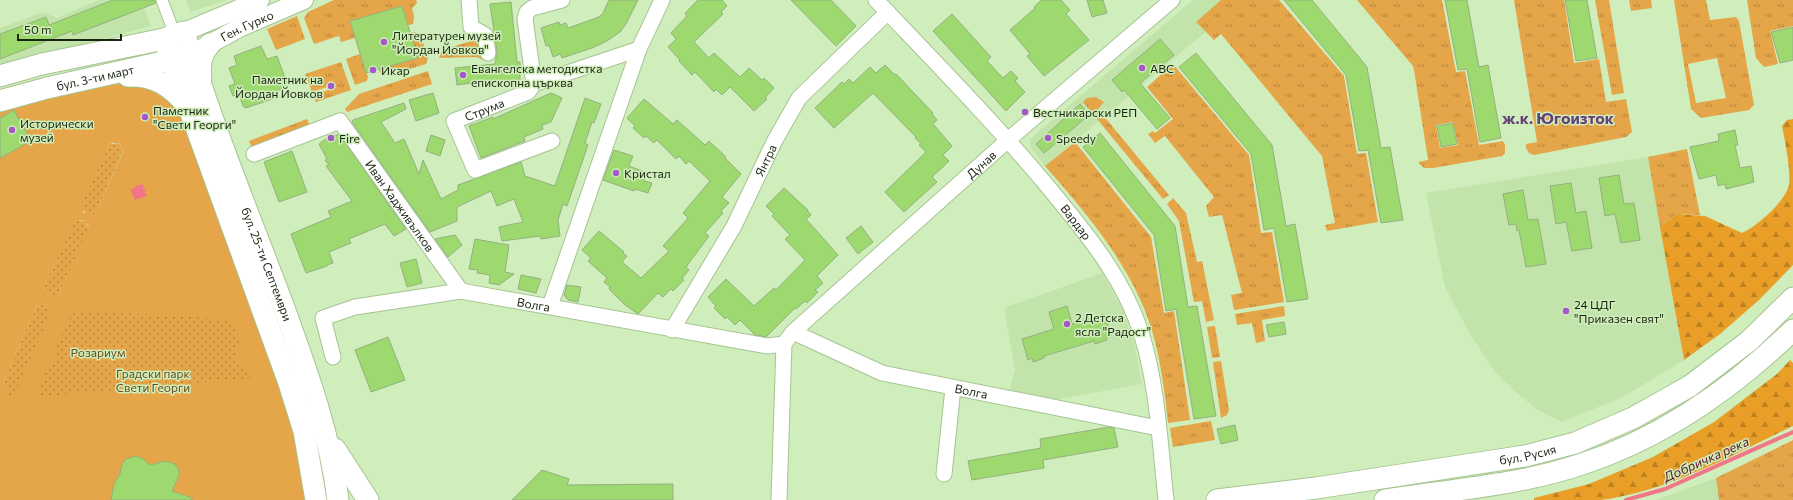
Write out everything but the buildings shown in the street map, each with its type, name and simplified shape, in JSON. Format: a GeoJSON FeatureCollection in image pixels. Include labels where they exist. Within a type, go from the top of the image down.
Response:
{"type":"FeatureCollection","features":[{"type":"Feature","properties":{"kind":"main road","name":"бул. 25-ти Септември"},"geometry":{"type":"LineString","coordinates":[[174,36],[182,58],[188,106],[289,383],[304,431],[316,500]]}},
{"type":"Feature","properties":{"kind":"main road","name":"бул. 3-ти март"},"geometry":{"type":"LineString","coordinates":[[0,76],[42,64],[174,36]]}},
{"type":"Feature","properties":{"kind":"main road"},"geometry":{"type":"LineString","coordinates":[[202,84],[201,62],[205,50],[210,44]]}},
{"type":"Feature","properties":{"kind":"main road","name":"бул. 25-ти Септември"},"geometry":{"type":"LineString","coordinates":[[182,58],[202,84],[300,354],[324,426],[335,474],[338,500]]}},
{"type":"Feature","properties":{"kind":"main road","name":"бул. 3-ти март"},"geometry":{"type":"LineString","coordinates":[[0,101],[47,88],[182,58]]}},
{"type":"Feature","properties":{"kind":"main road"},"geometry":{"type":"LineString","coordinates":[[88,79],[137,75],[154,78],[177,94],[188,106]]}},
{"type":"Feature","properties":{"kind":"main road","name":"бул. Русия"},"geometry":{"type":"LineString","coordinates":[[1217,500],[1316,488],[1525,456],[1575,443],[1633,418],[1690,386],[1749,341],[1793,298]]}},
{"type":"Feature","properties":{"kind":"main road","name":"бул. Русия"},"geometry":{"type":"LineString","coordinates":[[1385,500],[1530,478],[1589,462],[1644,439],[1702,405],[1764,358],[1793,330]]}},
{"type":"Feature","properties":{"kind":"main road"},"geometry":{"type":"LineString","coordinates":[[324,426],[336,452],[368,500]]}},
{"type":"Feature","properties":{"kind":"street","name":"бул. 25-ти Септември"},"geometry":{"type":"LineString","coordinates":[[162,0],[174,36]]}},
{"type":"Feature","properties":{"kind":"street","name":"Ген. Гурко"},"geometry":{"type":"LineString","coordinates":[[174,36],[260,0]]}},
{"type":"Feature","properties":{"kind":"street","name":"Ген. Гурко"},"geometry":{"type":"LineString","coordinates":[[182,58],[239,28],[304,0]]}},
{"type":"Feature","properties":{"kind":"street"},"geometry":{"type":"LineString","coordinates":[[469,0],[471,27],[485,35],[488,53]]}},
{"type":"Feature","properties":{"kind":"street"},"geometry":{"type":"LineString","coordinates":[[534,84],[525,19],[527,12],[532,8],[562,0]]}},
{"type":"Feature","properties":{"kind":"street"},"geometry":{"type":"LineString","coordinates":[[550,306],[639,49],[662,0]]}},
{"type":"Feature","properties":{"kind":"street","name":"Вардар"},"geometry":{"type":"LineString","coordinates":[[876,0],[1008,140],[1088,235],[1110,268],[1130,305],[1142,336],[1158,428],[1166,500]]}},
{"type":"Feature","properties":{"kind":"street","name":"Дунав"},"geometry":{"type":"LineString","coordinates":[[789,338],[1008,140],[1172,0]]}},
{"type":"Feature","properties":{"kind":"street","name":"Янтра"},"geometry":{"type":"LineString","coordinates":[[672,330],[734,226],[774,142],[799,98],[888,12]]}},
{"type":"Feature","properties":{"kind":"street","name":"Струма"},"geometry":{"type":"LineString","coordinates":[[552,141],[475,170],[454,121],[528,92],[534,84],[639,49]]}},
{"type":"Feature","properties":{"kind":"street","name":"Иван Хадживълков"},"geometry":{"type":"LineString","coordinates":[[254,154],[340,121],[461,291]]}},
{"type":"Feature","properties":{"kind":"street","name":"Волга"},"geometry":{"type":"LineString","coordinates":[[333,357],[323,318],[355,307],[461,291],[767,346],[789,338],[882,373],[1158,428]]}},
{"type":"Feature","properties":{"kind":"street"},"geometry":{"type":"LineString","coordinates":[[779,499],[789,338]]}},
{"type":"Feature","properties":{"kind":"street"},"geometry":{"type":"LineString","coordinates":[[944,474],[953,388]]}},
{"type":"Feature","properties":{"kind":"shaded area"},"geometry":{"type":"Polygon","coordinates":[[[99,0],[141,0],[151,26],[39,56],[0,69],[0,28],[43,12],[57,18],[99,0]]]}},
{"type":"Feature","properties":{"kind":"shaded area"},"geometry":{"type":"Polygon","coordinates":[[[186,0],[227,0],[190,12],[186,0]]]}},
{"type":"Feature","properties":{"kind":"shaded area"},"geometry":{"type":"Polygon","coordinates":[[[1193,0],[1244,0],[1045,166],[1030,147],[1031,138],[1193,0]]]}},
{"type":"Feature","properties":{"kind":"shaded area","name":"24 ЦДГ \"Приказен свят\""},"geometry":{"type":"Polygon","coordinates":[[[1648,157],[1684,360],[1623,397],[1562,422],[1538,410],[1519,395],[1495,372],[1470,334],[1445,287],[1426,193],[1648,157]]]}},
{"type":"Feature","properties":{"kind":"shaded area"},"geometry":{"type":"Polygon","coordinates":[[[140,184],[144,185],[143,188],[146,190],[145,192],[147,196],[135,200],[130,189],[135,188],[136,185],[139,186],[140,184]]]}},
{"type":"Feature","properties":{"kind":"shaded area","name":"2 Детска ясла \"Радост\""},"geometry":{"type":"Polygon","coordinates":[[[1102,273],[1122,309],[1133,339],[1142,384],[1048,401],[1008,394],[1015,370],[1004,308],[1102,273]]]}},
{"type":"Feature","properties":{"kind":"shaded area"},"geometry":{"type":"Polygon","coordinates":[[[1716,478],[1719,500],[1656,500],[1681,491],[1716,478]]]}},
{"type":"Feature","properties":{"kind":"green space"},"geometry":{"type":"Polygon","coordinates":[[[334,0],[416,0],[417,3],[412,8],[414,16],[413,24],[408,25],[402,6],[350,21],[355,38],[341,42],[339,36],[314,44],[304,18],[308,12],[334,0]]]}},
{"type":"Feature","properties":{"kind":"green space"},"geometry":{"type":"Polygon","coordinates":[[[1221,0],[1279,0],[1344,76],[1357,154],[1366,153],[1378,222],[1327,231],[1325,225],[1335,223],[1322,156],[1221,34],[1214,40],[1196,22],[1221,0]]]}},
{"type":"Feature","properties":{"kind":"green space"},"geometry":{"type":"Polygon","coordinates":[[[1357,0],[1442,0],[1456,72],[1465,71],[1479,145],[1503,141],[1505,145],[1505,153],[1502,156],[1433,168],[1424,168],[1418,162],[1428,160],[1413,66],[1357,0]],[[1453,122],[1436,125],[1440,148],[1458,145],[1453,122]]]}},
{"type":"Feature","properties":{"kind":"green space"},"geometry":{"type":"Polygon","coordinates":[[[1514,0],[1564,0],[1574,63],[1599,59],[1606,102],[1626,99],[1632,132],[1626,137],[1534,155],[1529,153],[1526,148],[1526,144],[1537,142],[1514,0]]]}},
{"type":"Feature","properties":{"kind":"green space"},"geometry":{"type":"Polygon","coordinates":[[[1595,0],[1609,0],[1624,93],[1612,95],[1595,0]]]}},
{"type":"Feature","properties":{"kind":"green space"},"geometry":{"type":"Polygon","coordinates":[[[1629,0],[1651,0],[1652,8],[1631,11],[1629,0]]]}},
{"type":"Feature","properties":{"kind":"green space"},"geometry":{"type":"Polygon","coordinates":[[[1674,0],[1706,0],[1710,20],[1736,17],[1739,21],[1754,105],[1749,110],[1701,118],[1691,109],[1674,0]],[[1717,58],[1688,64],[1696,103],[1726,98],[1717,58]]]}},
{"type":"Feature","properties":{"kind":"green space"},"geometry":{"type":"Polygon","coordinates":[[[1747,0],[1793,0],[1793,26],[1770,31],[1778,64],[1764,67],[1756,58],[1747,0]]]}},
{"type":"Feature","properties":{"kind":"green space"},"geometry":{"type":"Polygon","coordinates":[[[297,16],[305,39],[276,50],[267,29],[297,16]]]}},
{"type":"Feature","properties":{"kind":"green space"},"geometry":{"type":"Polygon","coordinates":[[[416,32],[417,36],[422,39],[428,58],[426,64],[400,72],[396,71],[384,75],[380,73],[379,69],[417,58],[410,33],[416,32]]]}},
{"type":"Feature","properties":{"kind":"green space"},"geometry":{"type":"Polygon","coordinates":[[[481,38],[484,60],[476,57],[439,58],[442,50],[481,38]]]}},
{"type":"Feature","properties":{"kind":"green space"},"geometry":{"type":"Polygon","coordinates":[[[360,54],[368,77],[367,81],[355,85],[346,59],[360,54]]]}},
{"type":"Feature","properties":{"kind":"green space"},"geometry":{"type":"Polygon","coordinates":[[[341,62],[351,90],[316,102],[313,95],[328,90],[327,87],[312,92],[305,74],[341,62]]]}},
{"type":"Feature","properties":{"kind":"green space"},"geometry":{"type":"Polygon","coordinates":[[[1173,64],[1249,155],[1261,233],[1272,232],[1284,302],[1234,310],[1231,295],[1242,293],[1222,215],[1209,217],[1206,206],[1214,197],[1165,136],[1155,143],[1148,134],[1153,131],[1155,133],[1173,119],[1147,87],[1173,64]]]}},
{"type":"Feature","properties":{"kind":"green space"},"geometry":{"type":"Polygon","coordinates":[[[428,71],[432,84],[347,112],[345,109],[359,94],[428,71]]]}},
{"type":"Feature","properties":{"kind":"green space","name":"Градски парк Свети Георги"},"geometry":{"type":"Polygon","coordinates":[[[135,84],[155,89],[182,111],[284,387],[309,500],[0,500],[0,110],[59,94],[104,86],[135,84]],[[110,143],[81,208],[84,213],[95,214],[124,150],[119,143],[110,143]],[[75,221],[43,289],[49,296],[58,296],[89,226],[84,221],[75,221]],[[42,304],[40,306],[37,305],[3,382],[6,385],[6,390],[51,311],[46,305],[42,304]]]}},
{"type":"Feature","properties":{"kind":"green space"},"geometry":{"type":"Polygon","coordinates":[[[1096,97],[1104,102],[1098,109],[1169,195],[1163,199],[1083,102],[1087,98],[1096,97]]]}},
{"type":"Feature","properties":{"kind":"green space"},"geometry":{"type":"Polygon","coordinates":[[[307,119],[310,126],[252,148],[249,141],[307,119]]]}},
{"type":"Feature","properties":{"kind":"green space"},"geometry":{"type":"Polygon","coordinates":[[[1793,119],[1793,265],[1759,300],[1720,334],[1684,360],[1660,227],[1677,214],[1705,216],[1742,233],[1770,213],[1782,199],[1789,185],[1786,147],[1782,126],[1787,120],[1793,119]]]}},
{"type":"Feature","properties":{"kind":"green space"},"geometry":{"type":"Polygon","coordinates":[[[1075,142],[1151,237],[1164,313],[1174,311],[1190,420],[1168,423],[1166,401],[1156,345],[1145,310],[1134,287],[1108,244],[1078,204],[1045,166],[1075,142]]]}},
{"type":"Feature","properties":{"kind":"green space"},"geometry":{"type":"Polygon","coordinates":[[[110,143],[118,143],[124,149],[95,214],[87,214],[80,208],[110,143]]]}},
{"type":"Feature","properties":{"kind":"green space"},"geometry":{"type":"Polygon","coordinates":[[[1687,149],[1700,215],[1677,214],[1660,227],[1648,157],[1687,149]]]}},
{"type":"Feature","properties":{"kind":"green space"},"geometry":{"type":"Polygon","coordinates":[[[1173,198],[1186,213],[1197,262],[1202,261],[1214,320],[1206,322],[1202,301],[1194,302],[1179,221],[1167,204],[1173,198]]]}},
{"type":"Feature","properties":{"kind":"green space"},"geometry":{"type":"Polygon","coordinates":[[[75,220],[84,221],[89,227],[58,296],[49,296],[43,289],[75,220]]]}},
{"type":"Feature","properties":{"kind":"green space"},"geometry":{"type":"Polygon","coordinates":[[[42,304],[47,305],[51,311],[12,401],[8,396],[5,384],[3,382],[37,305],[40,306],[42,304]]]}},
{"type":"Feature","properties":{"kind":"green space"},"geometry":{"type":"Polygon","coordinates":[[[1284,306],[1285,316],[1262,320],[1265,341],[1256,343],[1252,323],[1237,325],[1235,314],[1284,306]]]}},
{"type":"Feature","properties":{"kind":"green space","name":"Розариум"},"geometry":{"type":"Polygon","coordinates":[[[78,311],[229,319],[235,326],[241,344],[235,351],[236,361],[240,367],[245,370],[249,370],[251,378],[37,397],[48,366],[55,359],[55,349],[71,315],[78,311]]]}},
{"type":"Feature","properties":{"kind":"green space"},"geometry":{"type":"Polygon","coordinates":[[[1215,326],[1220,357],[1212,358],[1207,327],[1215,326]]]}},
{"type":"Feature","properties":{"kind":"green space"},"geometry":{"type":"Polygon","coordinates":[[[1790,360],[1793,363],[1793,426],[1723,460],[1651,489],[1601,500],[1534,500],[1534,498],[1589,484],[1653,457],[1714,422],[1777,374],[1790,360]]]}},
{"type":"Feature","properties":{"kind":"green space"},"geometry":{"type":"Polygon","coordinates":[[[1221,361],[1229,410],[1227,415],[1221,418],[1213,362],[1221,361]]]}},
{"type":"Feature","properties":{"kind":"green space"},"geometry":{"type":"Polygon","coordinates":[[[1211,421],[1215,440],[1173,447],[1170,428],[1211,421]]]}},
{"type":"Feature","properties":{"kind":"green space"},"geometry":{"type":"Polygon","coordinates":[[[1793,440],[1793,500],[1719,500],[1716,478],[1793,440]]]}},
{"type":"Feature","properties":{"kind":"waterway","name":"Добричка река"},"geometry":{"type":"LineString","coordinates":[[1626,500],[1665,489],[1793,432]]}},
{"type":"Feature","properties":{"kind":"place","name":"Литературен музей \"Йордан Йовков\""},"geometry":{"type":"Point","coordinates":[384,42]}},
{"type":"Feature","properties":{"kind":"place","name":"ABC"},"geometry":{"type":"Point","coordinates":[1142,68]}},
{"type":"Feature","properties":{"kind":"place","name":"Икар"},"geometry":{"type":"Point","coordinates":[373,70]}},
{"type":"Feature","properties":{"kind":"place","name":"Евангелска методистка епископна църква"},"geometry":{"type":"Point","coordinates":[463,75]}},
{"type":"Feature","properties":{"kind":"place","name":"Паметник на Йордан Йовков"},"geometry":{"type":"Point","coordinates":[331,86]}},
{"type":"Feature","properties":{"kind":"place","name":"Вестникарски РЕП"},"geometry":{"type":"Point","coordinates":[1025,112]}},
{"type":"Feature","properties":{"kind":"place","name":"Паметник \"Свети Георги\""},"geometry":{"type":"Point","coordinates":[145,117]}},
{"type":"Feature","properties":{"kind":"place","name":"Исторически музей"},"geometry":{"type":"Point","coordinates":[12,130]}},
{"type":"Feature","properties":{"kind":"place","name":"Fire"},"geometry":{"type":"Point","coordinates":[331,138]}},
{"type":"Feature","properties":{"kind":"place","name":"Speedy"},"geometry":{"type":"Point","coordinates":[1048,138]}},
{"type":"Feature","properties":{"kind":"place","name":"Кристал"},"geometry":{"type":"Point","coordinates":[616,173]}},
{"type":"Feature","properties":{"kind":"place","name":"24 ЦДГ \"Приказен свят\""},"geometry":{"type":"Point","coordinates":[1566,311]}},
{"type":"Feature","properties":{"kind":"place","name":"2 Детска ясла \"Радост\""},"geometry":{"type":"Point","coordinates":[1067,324]}},
{"type":"Feature","properties":{"kind":"district","name":"ж.к. Югоизток"},"geometry":{"type":"Point","coordinates":[1558,117]}}]}
